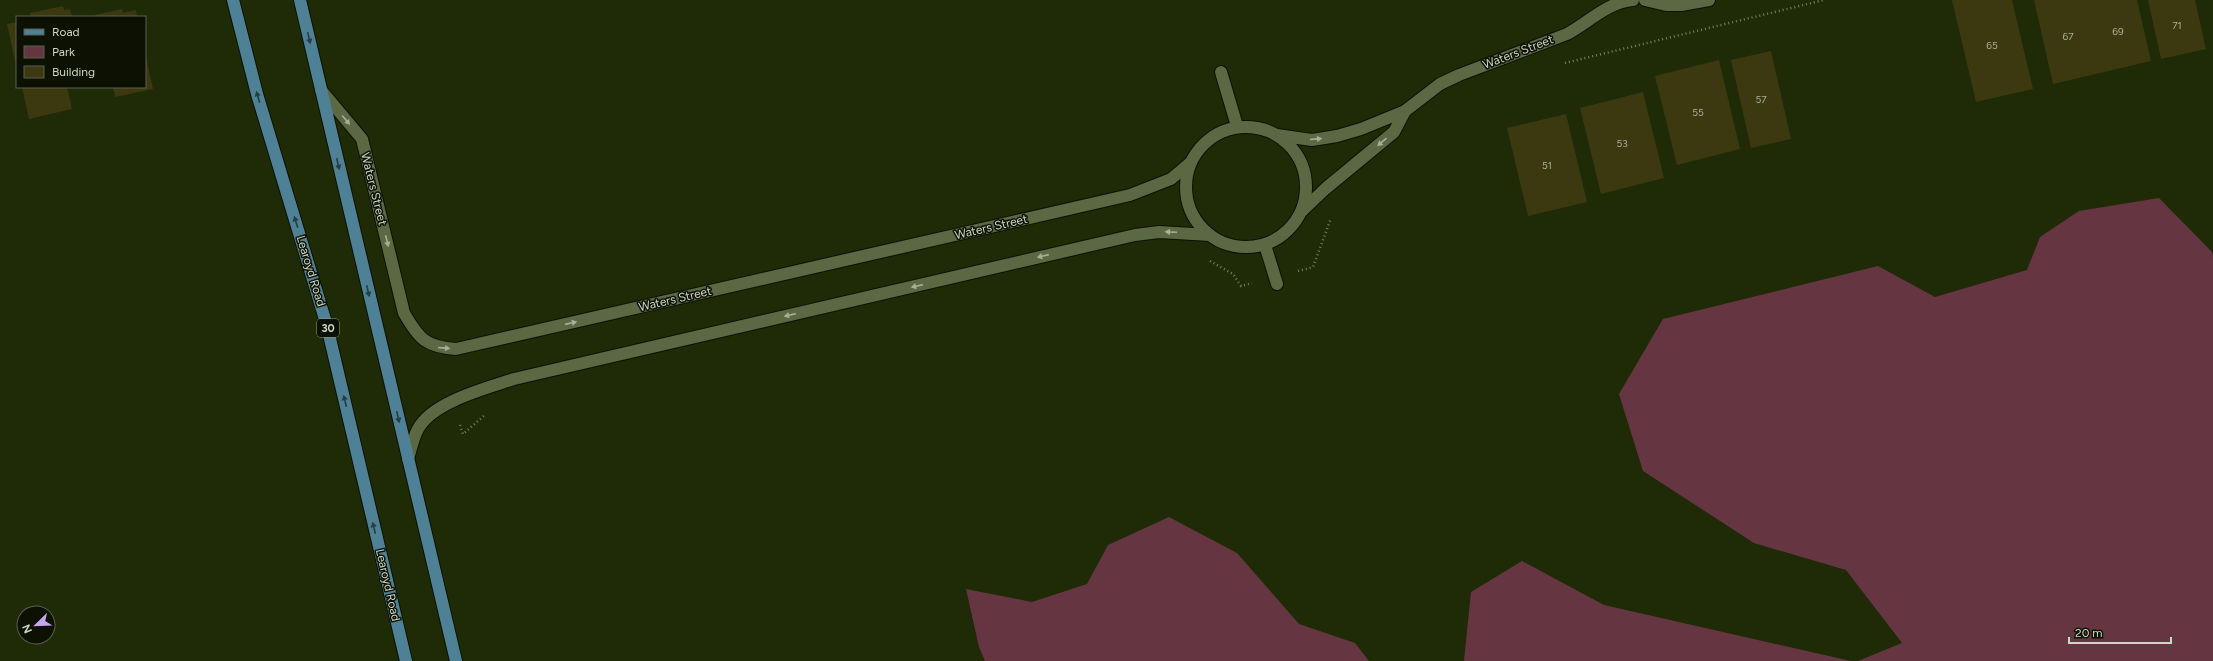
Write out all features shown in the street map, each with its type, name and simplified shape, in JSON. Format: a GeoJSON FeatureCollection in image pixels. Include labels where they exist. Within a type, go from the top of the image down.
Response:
{"type":"FeatureCollection","features":[{"type":"Feature","properties":{"kind":"main road","name":"Learoyd Road"},"geometry":{"type":"LineString","coordinates":[[233,0],[257,94],[327,326],[406,661]]}},
{"type":"Feature","properties":{"kind":"main road"},"geometry":{"type":"LineString","coordinates":[[300,0],[456,661]]}},
{"type":"Feature","properties":{"kind":"street","name":"Waters Street"},"geometry":{"type":"LineString","coordinates":[[321,90],[362,139],[404,313],[413,328],[424,340],[438,348],[456,349],[1130,195],[1171,179],[1190,163],[1201,146],[1217,133],[1237,126],[1258,127],[1277,134],[1312,140],[1337,136],[1384,121],[1405,111],[1440,84],[1567,34],[1584,25],[1609,7],[1626,0]]}},
{"type":"Feature","properties":{"kind":"street"},"geometry":{"type":"LineString","coordinates":[[1645,0],[1666,5],[1681,5],[1709,0]]}},
{"type":"Feature","properties":{"kind":"street"},"geometry":{"type":"LineString","coordinates":[[1221,72],[1237,126]]}},
{"type":"Feature","properties":{"kind":"street","name":"Waters Street"},"geometry":{"type":"LineString","coordinates":[[1300,213],[1325,189],[1394,132],[1405,111]]}},
{"type":"Feature","properties":{"kind":"street","name":"Waters Street"},"geometry":{"type":"LineString","coordinates":[[1190,163],[1185,183],[1188,204],[1196,221],[1210,235],[1226,245],[1246,248],[1265,245],[1282,236],[1296,222],[1304,205],[1307,185],[1303,166],[1293,148],[1277,134]]}},
{"type":"Feature","properties":{"kind":"street","name":"Waters Street"},"geometry":{"type":"LineString","coordinates":[[408,459],[418,429],[426,419],[447,404],[514,379],[1135,235],[1159,232],[1210,235]]}},
{"type":"Feature","properties":{"kind":"street"},"geometry":{"type":"LineString","coordinates":[[1265,245],[1277,284]]}},
{"type":"Feature","properties":{"kind":"green space"},"geometry":{"type":"Polygon","coordinates":[[[2159,198],[2212,252],[2213,257],[2213,661],[1858,661],[1902,643],[1846,570],[1754,543],[1643,471],[1619,394],[1663,319],[1878,266],[1935,297],[2027,270],[2040,237],[2079,211],[2159,198]]]}},
{"type":"Feature","properties":{"kind":"green space"},"geometry":{"type":"Polygon","coordinates":[[[1169,517],[1237,553],[1299,624],[1355,643],[1369,661],[985,661],[979,647],[966,589],[1032,602],[1087,584],[1108,545],[1169,517]]]}},
{"type":"Feature","properties":{"kind":"green space"},"geometry":{"type":"Polygon","coordinates":[[[1522,561],[1604,605],[1851,661],[1464,661],[1471,592],[1522,561]]]}},
{"type":"Feature","properties":{"kind":"building"},"geometry":{"type":"Polygon","coordinates":[[[1952,0],[2012,0],[2033,89],[1976,102],[1952,0]]]}},
{"type":"Feature","properties":{"kind":"building"},"geometry":{"type":"Polygon","coordinates":[[[2034,0],[2137,0],[2151,61],[2053,84],[2034,0]]]}},
{"type":"Feature","properties":{"kind":"building"},"geometry":{"type":"Polygon","coordinates":[[[2148,0],[2195,0],[2206,49],[2161,59],[2148,0]]]}},
{"type":"Feature","properties":{"kind":"building"},"geometry":{"type":"Polygon","coordinates":[[[63,6],[64,10],[70,9],[72,16],[31,16],[30,13],[63,6]]]}},
{"type":"Feature","properties":{"kind":"building"},"geometry":{"type":"Polygon","coordinates":[[[122,9],[123,13],[136,10],[137,16],[95,16],[122,9]]]}},
{"type":"Feature","properties":{"kind":"building"},"geometry":{"type":"Polygon","coordinates":[[[16,22],[16,65],[7,24],[16,22]]]}},
{"type":"Feature","properties":{"kind":"building"},"geometry":{"type":"Polygon","coordinates":[[[1771,51],[1791,139],[1751,148],[1731,60],[1771,51]]]}},
{"type":"Feature","properties":{"kind":"building"},"geometry":{"type":"Polygon","coordinates":[[[146,56],[153,89],[115,97],[113,88],[146,88],[146,56]]]}},
{"type":"Feature","properties":{"kind":"building"},"geometry":{"type":"Polygon","coordinates":[[[1719,60],[1740,149],[1677,165],[1655,76],[1719,60]]]}},
{"type":"Feature","properties":{"kind":"building"},"geometry":{"type":"Polygon","coordinates":[[[22,88],[67,88],[72,109],[29,119],[22,88]]]}},
{"type":"Feature","properties":{"kind":"building"},"geometry":{"type":"Polygon","coordinates":[[[1643,92],[1664,178],[1601,194],[1580,108],[1643,92]]]}},
{"type":"Feature","properties":{"kind":"building"},"geometry":{"type":"Polygon","coordinates":[[[1566,114],[1587,202],[1528,216],[1507,128],[1566,114]]]}}]}
